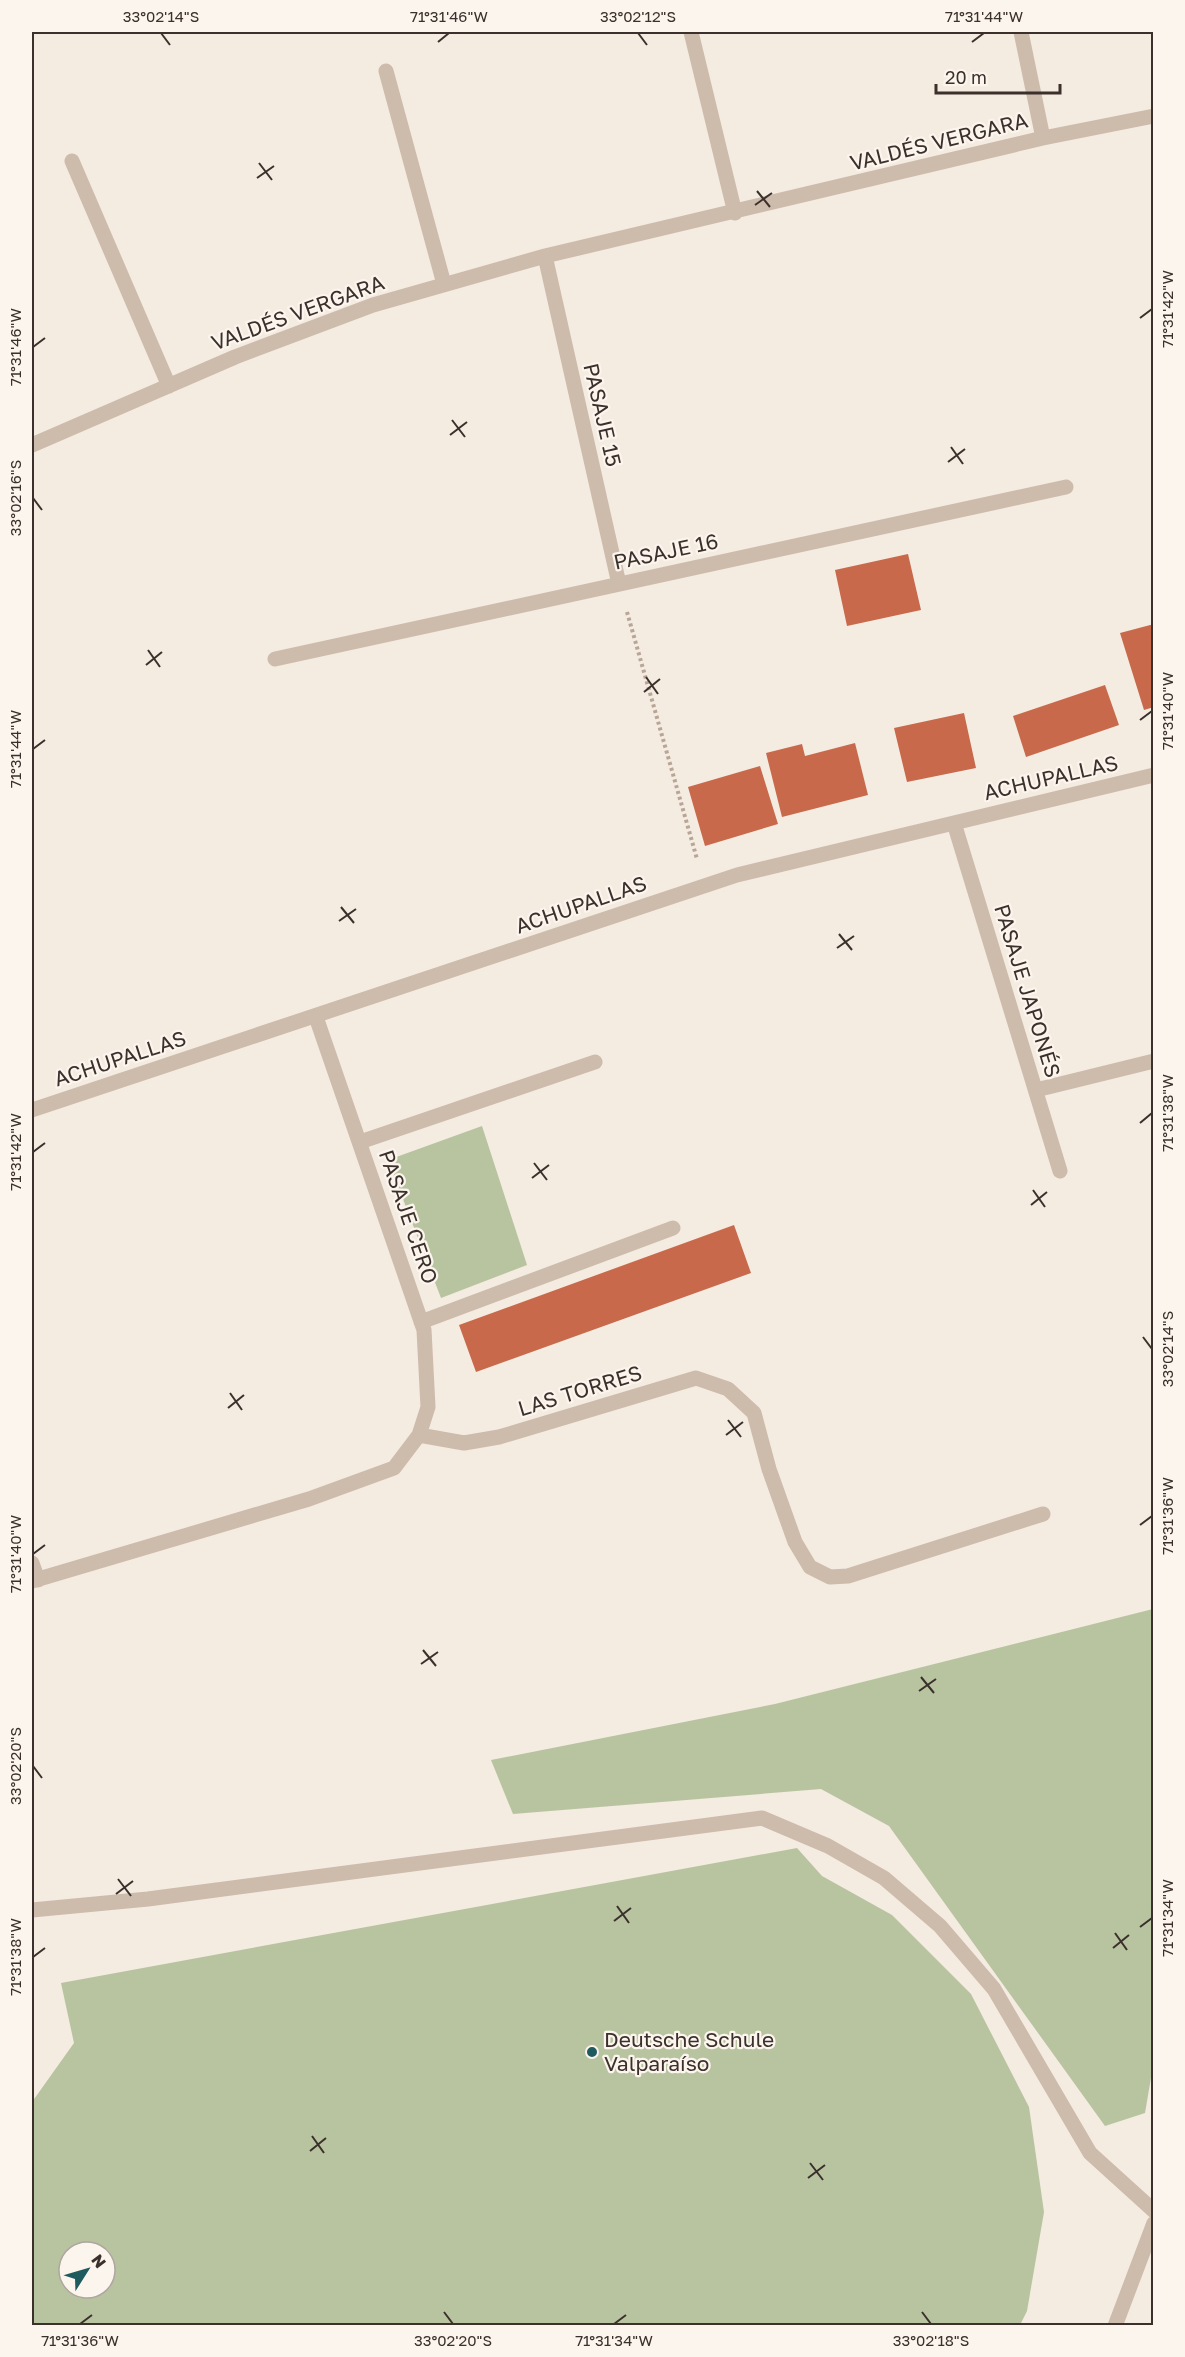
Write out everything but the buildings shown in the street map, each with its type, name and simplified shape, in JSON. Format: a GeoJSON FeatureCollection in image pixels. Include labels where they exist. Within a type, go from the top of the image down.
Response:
{"type":"FeatureCollection","features":[{"type":"Feature","properties":{"kind":"street"},"geometry":{"type":"LineString","coordinates":[[691,32],[735,213]]}},
{"type":"Feature","properties":{"kind":"street"},"geometry":{"type":"LineString","coordinates":[[1021,32],[1043,138]]}},
{"type":"Feature","properties":{"kind":"street"},"geometry":{"type":"LineString","coordinates":[[386,71],[444,285]]}},
{"type":"Feature","properties":{"kind":"street","name":"VALDÉS VERGARA"},"geometry":{"type":"LineString","coordinates":[[32,446],[169,386],[373,304],[544,256],[735,213],[1043,138],[1154,116]]}},
{"type":"Feature","properties":{"kind":"street"},"geometry":{"type":"LineString","coordinates":[[72,161],[169,386]]}},
{"type":"Feature","properties":{"kind":"street","name":"PASAJE 15"},"geometry":{"type":"LineString","coordinates":[[544,256],[619,584]]}},
{"type":"Feature","properties":{"kind":"street","name":"PASAJE 16"},"geometry":{"type":"LineString","coordinates":[[275,659],[1066,487]]}},
{"type":"Feature","properties":{"kind":"street","name":"ACHUPALLAS"},"geometry":{"type":"LineString","coordinates":[[32,1110],[737,875],[1154,775]]}},
{"type":"Feature","properties":{"kind":"street","name":"PASAJE JAPONÉS"},"geometry":{"type":"LineString","coordinates":[[954,823],[1060,1171]]}},
{"type":"Feature","properties":{"kind":"street","name":"PASAJE CERO"},"geometry":{"type":"LineString","coordinates":[[316,1017],[421,1322],[428,1374],[428,1407],[419,1435]]}},
{"type":"Feature","properties":{"kind":"street"},"geometry":{"type":"LineString","coordinates":[[360,1142],[595,1062]]}},
{"type":"Feature","properties":{"kind":"street"},"geometry":{"type":"LineString","coordinates":[[1036,1090],[1154,1062]]}},
{"type":"Feature","properties":{"kind":"street"},"geometry":{"type":"LineString","coordinates":[[421,1322],[673,1228]]}},
{"type":"Feature","properties":{"kind":"street","name":"LAS TORRES"},"geometry":{"type":"LineString","coordinates":[[419,1435],[464,1443],[499,1437],[696,1378],[728,1389],[754,1413],[795,1542],[810,1567],[830,1577],[848,1576],[1043,1514]]}},
{"type":"Feature","properties":{"kind":"street"},"geometry":{"type":"LineString","coordinates":[[32,1563],[35,1580],[309,1498],[394,1468],[419,1435]]}},
{"type":"Feature","properties":{"kind":"street"},"geometry":{"type":"LineString","coordinates":[[32,1910],[148,1899],[762,1818],[828,1846],[884,1878],[940,1926],[994,1989],[1090,2153],[1154,2211]]}},
{"type":"Feature","properties":{"kind":"street"},"geometry":{"type":"LineString","coordinates":[[1115,2325],[1154,2223]]}},
{"type":"Feature","properties":{"kind":"path"},"geometry":{"type":"LineString","coordinates":[[619,584],[705,886]]}},
{"type":"Feature","properties":{"kind":"green space"},"geometry":{"type":"Polygon","coordinates":[[[482,1126],[527,1265],[441,1298],[388,1160],[482,1126]]]}},
{"type":"Feature","properties":{"kind":"green space"},"geometry":{"type":"Polygon","coordinates":[[[1153,1609],[1153,2066],[1145,2113],[1105,2126],[889,1826],[821,1789],[513,1814],[491,1760],[775,1704],[1153,1609]]]}},
{"type":"Feature","properties":{"kind":"green space"},"geometry":{"type":"Polygon","coordinates":[[[797,1848],[822,1876],[892,1915],[971,1994],[1029,2107],[1044,2212],[1027,2311],[1020,2325],[32,2325],[32,2102],[74,2043],[61,1983],[797,1848]]]}},
{"type":"Feature","properties":{"kind":"place","name":"Deutsche Schule Valparaíso"},"geometry":{"type":"Point","coordinates":[592,2052]}}]}
